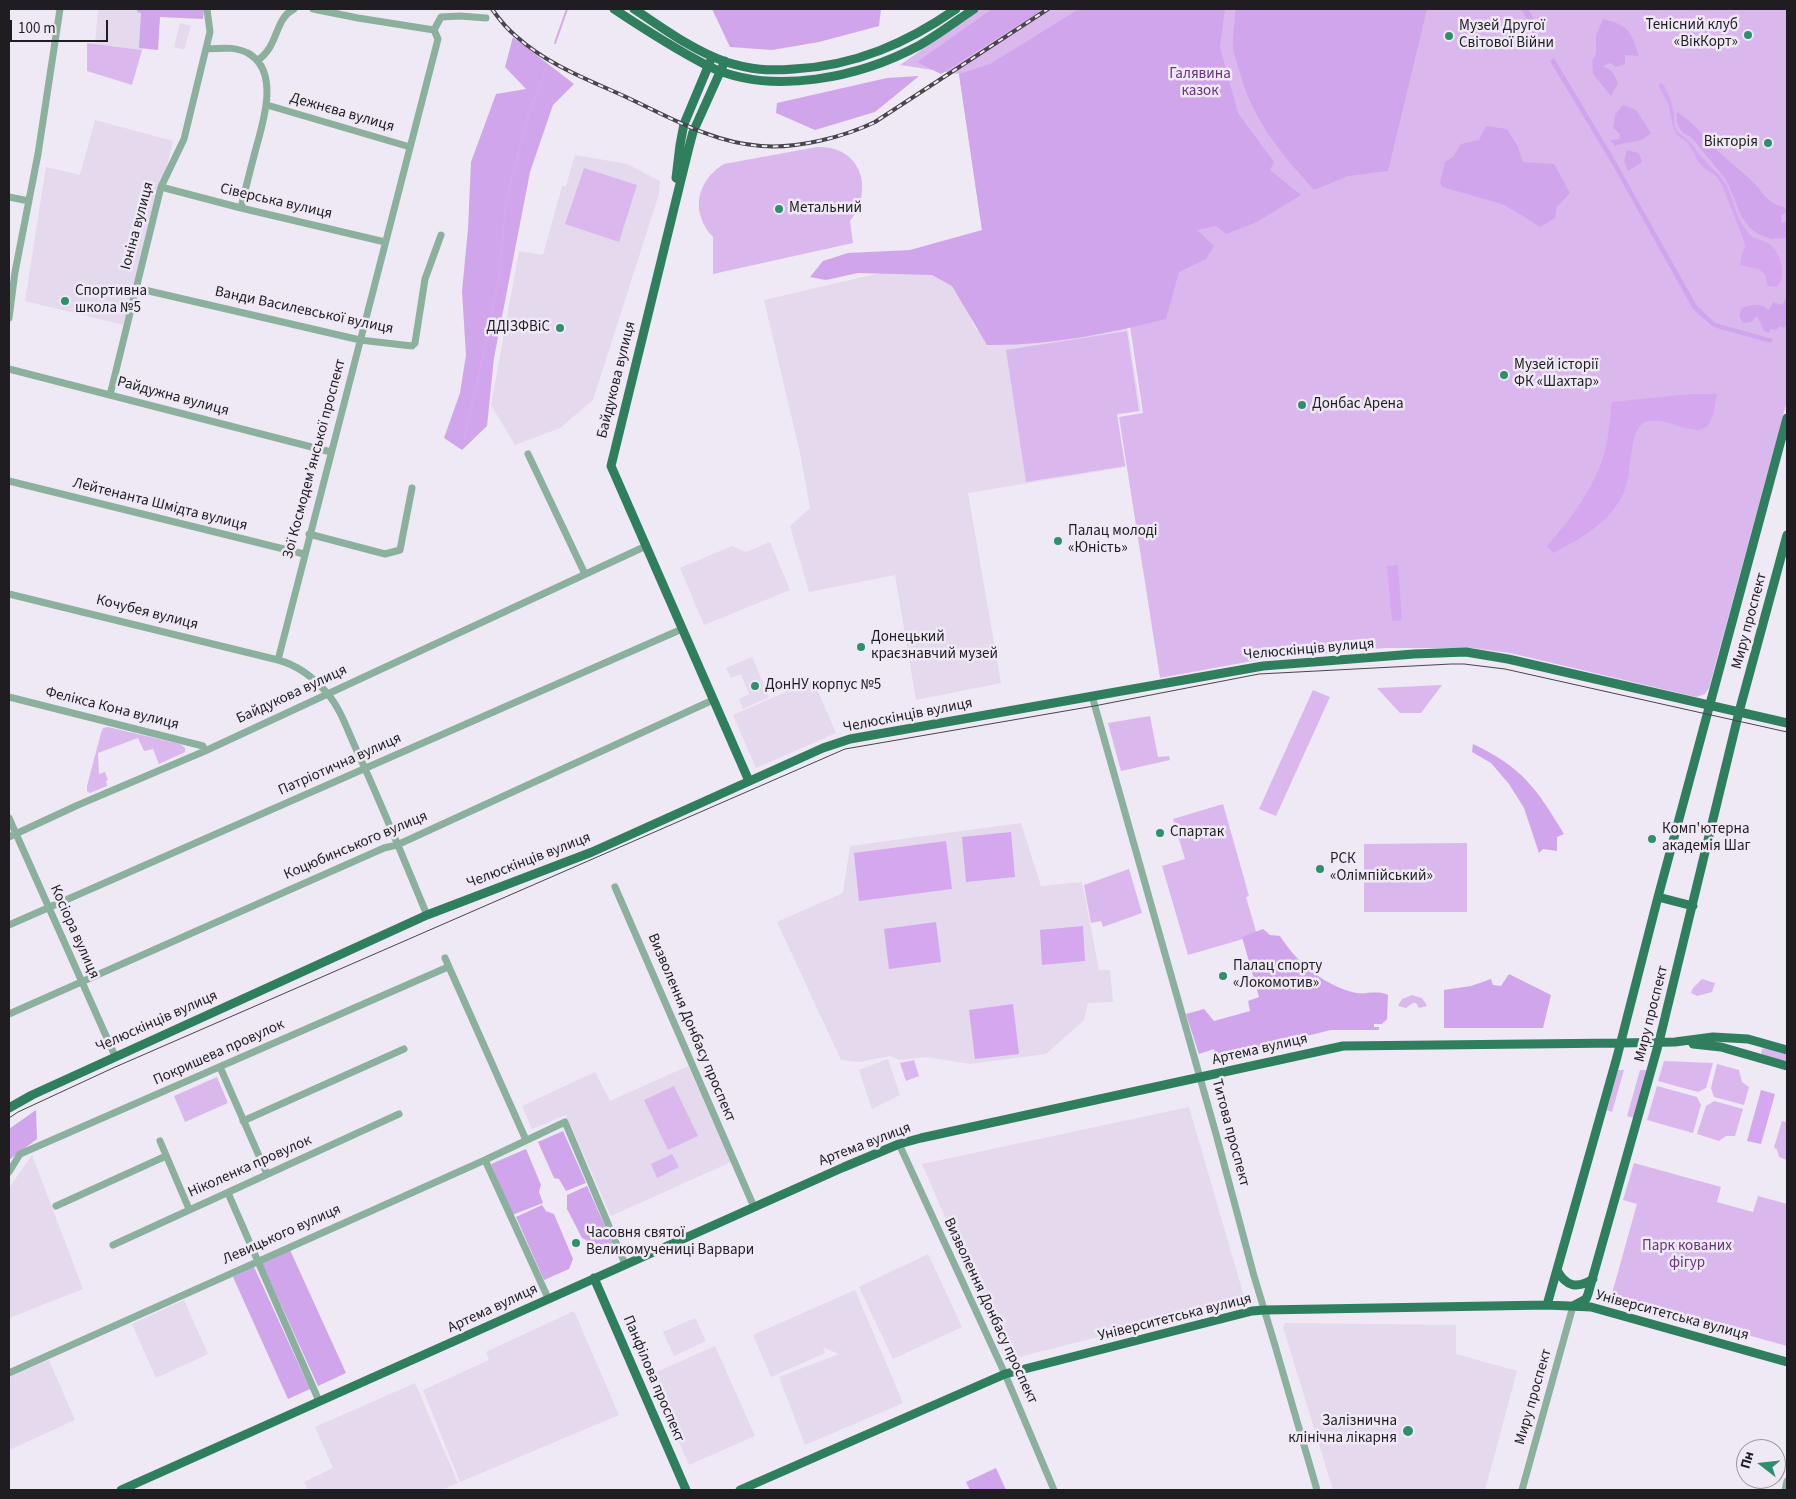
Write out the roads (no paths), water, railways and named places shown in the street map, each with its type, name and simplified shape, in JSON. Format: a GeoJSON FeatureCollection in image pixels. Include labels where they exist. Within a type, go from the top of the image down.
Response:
{"type":"FeatureCollection","features":[{"type":"Feature","properties":{"kind":"main road"},"geometry":{"type":"LineString","coordinates":[[614,9],[708,66],[721,71],[762,80],[812,79],[840,75],[873,66],[921,44],[974,9]]}},
{"type":"Feature","properties":{"kind":"main road"},"geometry":{"type":"LineString","coordinates":[[634,9],[689,45],[712,56],[764,71],[811,68],[870,56],[916,35],[956,9]]}},
{"type":"Feature","properties":{"kind":"main road"},"geometry":{"type":"LineString","coordinates":[[671,216],[684,124],[712,56]]}},
{"type":"Feature","properties":{"kind":"main road"},"geometry":{"type":"LineString","coordinates":[[671,216],[694,132],[725,61]]}},
{"type":"Feature","properties":{"kind":"main road","name":"Байдукова вулиця"},"geometry":{"type":"LineString","coordinates":[[671,216],[611,466],[750,782]]}},
{"type":"Feature","properties":{"kind":"main road","name":"Миру проспект"},"geometry":{"type":"LineString","coordinates":[[1547,1305],[1620,1043],[1787,418]]}},
{"type":"Feature","properties":{"kind":"main road"},"geometry":{"type":"LineString","coordinates":[[1782,440],[1787,448]]}},
{"type":"Feature","properties":{"kind":"main road","name":"Миру проспект"},"geometry":{"type":"LineString","coordinates":[[1573,1306],[1586,1300],[1593,1279],[1659,1042],[1739,712],[1787,535]]}},
{"type":"Feature","properties":{"kind":"main road","name":"Челюскінців вулиця"},"geometry":{"type":"LineString","coordinates":[[9,1108],[32,1095],[115,1056],[428,915],[592,852],[823,748],[850,739],[1262,666],[1414,654],[1466,652],[1508,659],[1787,723]]}},
{"type":"Feature","properties":{"kind":"main road"},"geometry":{"type":"LineString","coordinates":[[1658,897],[1693,906]]}},
{"type":"Feature","properties":{"kind":"main road","name":"Артема вулиця"},"geometry":{"type":"LineString","coordinates":[[121,1490],[434,1351],[548,1298],[899,1144],[1343,1046],[1675,1042],[1729,1038],[1748,1039],[1787,1050]]}},
{"type":"Feature","properties":{"kind":"main road","name":"Артема вулиця"},"geometry":{"type":"LineString","coordinates":[[1675,1042],[1721,1047],[1787,1066]]}},
{"type":"Feature","properties":{"kind":"main road"},"geometry":{"type":"LineString","coordinates":[[1766,1060],[1758,1056],[1756,1053],[1757,1048],[1760,1045],[1770,1045]]}},
{"type":"Feature","properties":{"kind":"main road"},"geometry":{"type":"LineString","coordinates":[[1557,1270],[1561,1278],[1569,1284],[1576,1286],[1593,1279]]}},
{"type":"Feature","properties":{"kind":"main road","name":"Панфілова проспект"},"geometry":{"type":"LineString","coordinates":[[594,1278],[686,1490]]}},
{"type":"Feature","properties":{"kind":"main road","name":"Університетська вулиця"},"geometry":{"type":"LineString","coordinates":[[740,1490],[1006,1374],[1252,1311],[1547,1305],[1591,1307],[1787,1362]]}},
{"type":"Feature","properties":{"kind":"street"},"geometry":{"type":"LineString","coordinates":[[9,318],[12,272],[29,201],[60,9]]}},
{"type":"Feature","properties":{"kind":"street","name":"Іоніна вулиця"},"geometry":{"type":"LineString","coordinates":[[110,395],[161,188],[184,139],[210,32],[207,9]]}},
{"type":"Feature","properties":{"kind":"street"},"geometry":{"type":"LineString","coordinates":[[258,60],[266,55],[271,47],[280,22],[289,11],[294,9]]}},
{"type":"Feature","properties":{"kind":"street"},"geometry":{"type":"LineString","coordinates":[[313,9],[434,30],[442,17],[486,18]]}},
{"type":"Feature","properties":{"kind":"street","name":"Зої Космодем’янської проспект"},"geometry":{"type":"LineString","coordinates":[[278,660],[438,39],[434,30]]}},
{"type":"Feature","properties":{"kind":"street"},"geometry":{"type":"LineString","coordinates":[[206,49],[230,48],[250,54],[258,60],[267,83],[267,106],[241,208]]}},
{"type":"Feature","properties":{"kind":"street","name":"Дежнєва вулиця"},"geometry":{"type":"LineString","coordinates":[[267,106],[410,147]]}},
{"type":"Feature","properties":{"kind":"street","name":"Сіверська вулиця"},"geometry":{"type":"LineString","coordinates":[[161,188],[385,242]]}},
{"type":"Feature","properties":{"kind":"street"},"geometry":{"type":"LineString","coordinates":[[9,196],[29,201]]}},
{"type":"Feature","properties":{"kind":"street","name":"Ванди Василевської вулиця"},"geometry":{"type":"LineString","coordinates":[[136,288],[360,340],[412,346],[415,343],[425,279],[441,235]]}},
{"type":"Feature","properties":{"kind":"street","name":"Райдужна вулиця"},"geometry":{"type":"LineString","coordinates":[[9,369],[331,452]]}},
{"type":"Feature","properties":{"kind":"street"},"geometry":{"type":"LineString","coordinates":[[528,454],[585,574]]}},
{"type":"Feature","properties":{"kind":"street","name":"Лейтенанта Шмідта вулиця"},"geometry":{"type":"LineString","coordinates":[[9,481],[304,554]]}},
{"type":"Feature","properties":{"kind":"street"},"geometry":{"type":"LineString","coordinates":[[309,534],[385,554],[400,550],[412,488]]}},
{"type":"Feature","properties":{"kind":"street","name":"Байдукова вулиця"},"geometry":{"type":"LineString","coordinates":[[12,836],[78,805],[205,751],[646,546]]}},
{"type":"Feature","properties":{"kind":"street","name":"Кочубея вулиця"},"geometry":{"type":"LineString","coordinates":[[9,594],[278,660]]}},
{"type":"Feature","properties":{"kind":"street","name":"Патріотична вулиця"},"geometry":{"type":"LineString","coordinates":[[9,926],[682,629]]}},
{"type":"Feature","properties":{"kind":"street"},"geometry":{"type":"LineString","coordinates":[[278,660],[298,668],[327,693],[336,706],[428,915]]}},
{"type":"Feature","properties":{"kind":"street","name":"Титова проспект"},"geometry":{"type":"LineString","coordinates":[[1092,696],[1264,1310],[1317,1490]]}},
{"type":"Feature","properties":{"kind":"street","name":"Фелікса Кона вулиця"},"geometry":{"type":"LineString","coordinates":[[9,697],[203,746],[205,751]]}},
{"type":"Feature","properties":{"kind":"street","name":"Коцюбинського вулиця"},"geometry":{"type":"LineString","coordinates":[[9,1014],[384,848],[398,845],[713,700]]}},
{"type":"Feature","properties":{"kind":"street","name":"Косіора вулиця"},"geometry":{"type":"LineString","coordinates":[[9,818],[12,836],[48,908],[115,1056]]}},
{"type":"Feature","properties":{"kind":"street","name":"Визволення Донбасу проспект"},"geometry":{"type":"LineString","coordinates":[[615,887],[754,1207]]}},
{"type":"Feature","properties":{"kind":"street"},"geometry":{"type":"LineString","coordinates":[[445,958],[526,1140]]}},
{"type":"Feature","properties":{"kind":"street","name":"Покришева провулок"},"geometry":{"type":"LineString","coordinates":[[9,1172],[20,1154],[448,967]]}},
{"type":"Feature","properties":{"kind":"street"},"geometry":{"type":"LineString","coordinates":[[243,1121],[404,1049]]}},
{"type":"Feature","properties":{"kind":"street"},"geometry":{"type":"LineString","coordinates":[[220,1068],[267,1174]]}},
{"type":"Feature","properties":{"kind":"street","name":"Ніколенка провулок"},"geometry":{"type":"LineString","coordinates":[[113,1245],[399,1114]]}},
{"type":"Feature","properties":{"kind":"street","name":"Левицького вулиця"},"geometry":{"type":"LineString","coordinates":[[9,1373],[485,1160],[565,1122],[625,1264]]}},
{"type":"Feature","properties":{"kind":"street"},"geometry":{"type":"LineString","coordinates":[[160,1141],[189,1209]]}},
{"type":"Feature","properties":{"kind":"street","name":"Визволення Донбасу проспект"},"geometry":{"type":"LineString","coordinates":[[899,1144],[1006,1374],[1054,1490]]}},
{"type":"Feature","properties":{"kind":"street"},"geometry":{"type":"LineString","coordinates":[[56,1206],[166,1156]]}},
{"type":"Feature","properties":{"kind":"street"},"geometry":{"type":"LineString","coordinates":[[485,1160],[548,1298]]}},
{"type":"Feature","properties":{"kind":"street"},"geometry":{"type":"LineString","coordinates":[[228,1192],[320,1401]]}},
{"type":"Feature","properties":{"kind":"street","name":"Миру проспект"},"geometry":{"type":"LineString","coordinates":[[1522,1490],[1573,1306]]}},
{"type":"Feature","properties":{"kind":"street"},"geometry":{"type":"LineString","coordinates":[[1785,1490],[1787,1481]]}},
{"type":"Feature","properties":{"kind":"waterway"},"geometry":{"type":"LineString","coordinates":[[555,43],[567,9]]}},
{"type":"Feature","properties":{"kind":"waterway"},"geometry":{"type":"LineString","coordinates":[[464,439],[499,278],[506,201],[528,116],[546,69]]}},
{"type":"Feature","properties":{"kind":"tram line"},"geometry":{"type":"LineString","coordinates":[[9,1118],[18,1112],[113,1068],[845,749],[1094,706],[1259,674],[1451,664],[1505,669],[1787,732]]}},
{"type":"Feature","properties":{"kind":"railway"},"geometry":{"type":"LineString","coordinates":[[492,9],[513,34],[555,64],[692,128],[726,140],[761,146],[790,146],[820,141],[875,122],[1048,9]]}},
{"type":"Feature","properties":{"kind":"place","name":"Тенісний клуб «ВікКорт»"},"geometry":{"type":"Point","coordinates":[1748,35]}},
{"type":"Feature","properties":{"kind":"place","name":"Музей Другої Світової Війни"},"geometry":{"type":"Point","coordinates":[1449,36]}},
{"type":"Feature","properties":{"kind":"place","name":"Вікторія"},"geometry":{"type":"Point","coordinates":[1768,143]}},
{"type":"Feature","properties":{"kind":"place","name":"Метальний"},"geometry":{"type":"Point","coordinates":[779,209]}},
{"type":"Feature","properties":{"kind":"place","name":"Спортивна школа №5"},"geometry":{"type":"Point","coordinates":[65,301]}},
{"type":"Feature","properties":{"kind":"place","name":"ДДІЗФВіС"},"geometry":{"type":"Point","coordinates":[560,328]}},
{"type":"Feature","properties":{"kind":"place","name":"Музей історії ФК «Шахтар»"},"geometry":{"type":"Point","coordinates":[1504,375]}},
{"type":"Feature","properties":{"kind":"place","name":"Донбас Арена"},"geometry":{"type":"Point","coordinates":[1302,405]}},
{"type":"Feature","properties":{"kind":"place","name":"Палац молоді «Юність»"},"geometry":{"type":"Point","coordinates":[1058,541]}},
{"type":"Feature","properties":{"kind":"place","name":"Донецький краєзнавчий музей"},"geometry":{"type":"Point","coordinates":[861,647]}},
{"type":"Feature","properties":{"kind":"place","name":"ДонНУ корпус №5"},"geometry":{"type":"Point","coordinates":[755,686]}},
{"type":"Feature","properties":{"kind":"place","name":"Спартак"},"geometry":{"type":"Point","coordinates":[1160,833]}},
{"type":"Feature","properties":{"kind":"place","name":"Комп'ютерна академія Шаг"},"geometry":{"type":"Point","coordinates":[1652,839]}},
{"type":"Feature","properties":{"kind":"place","name":"РСК «Олімпійський»"},"geometry":{"type":"Point","coordinates":[1320,869]}},
{"type":"Feature","properties":{"kind":"place","name":"Палац спорту «Локомотив»"},"geometry":{"type":"Point","coordinates":[1223,976]}},
{"type":"Feature","properties":{"kind":"place","name":"Часовня святої Великомучениці Варвари"},"geometry":{"type":"Point","coordinates":[576,1243]}},
{"type":"Feature","properties":{"kind":"place","name":"Залізнична клінічна лікарня"},"geometry":{"type":"Point","coordinates":[1408,1431]}},
{"type":"Feature","properties":{"kind":"park label","name":"Галявина казок"},"geometry":{"type":"Point","coordinates":[1200,84]}},
{"type":"Feature","properties":{"kind":"park label","name":"Парк кованих фігур"},"geometry":{"type":"Point","coordinates":[1687,1256]}}]}
